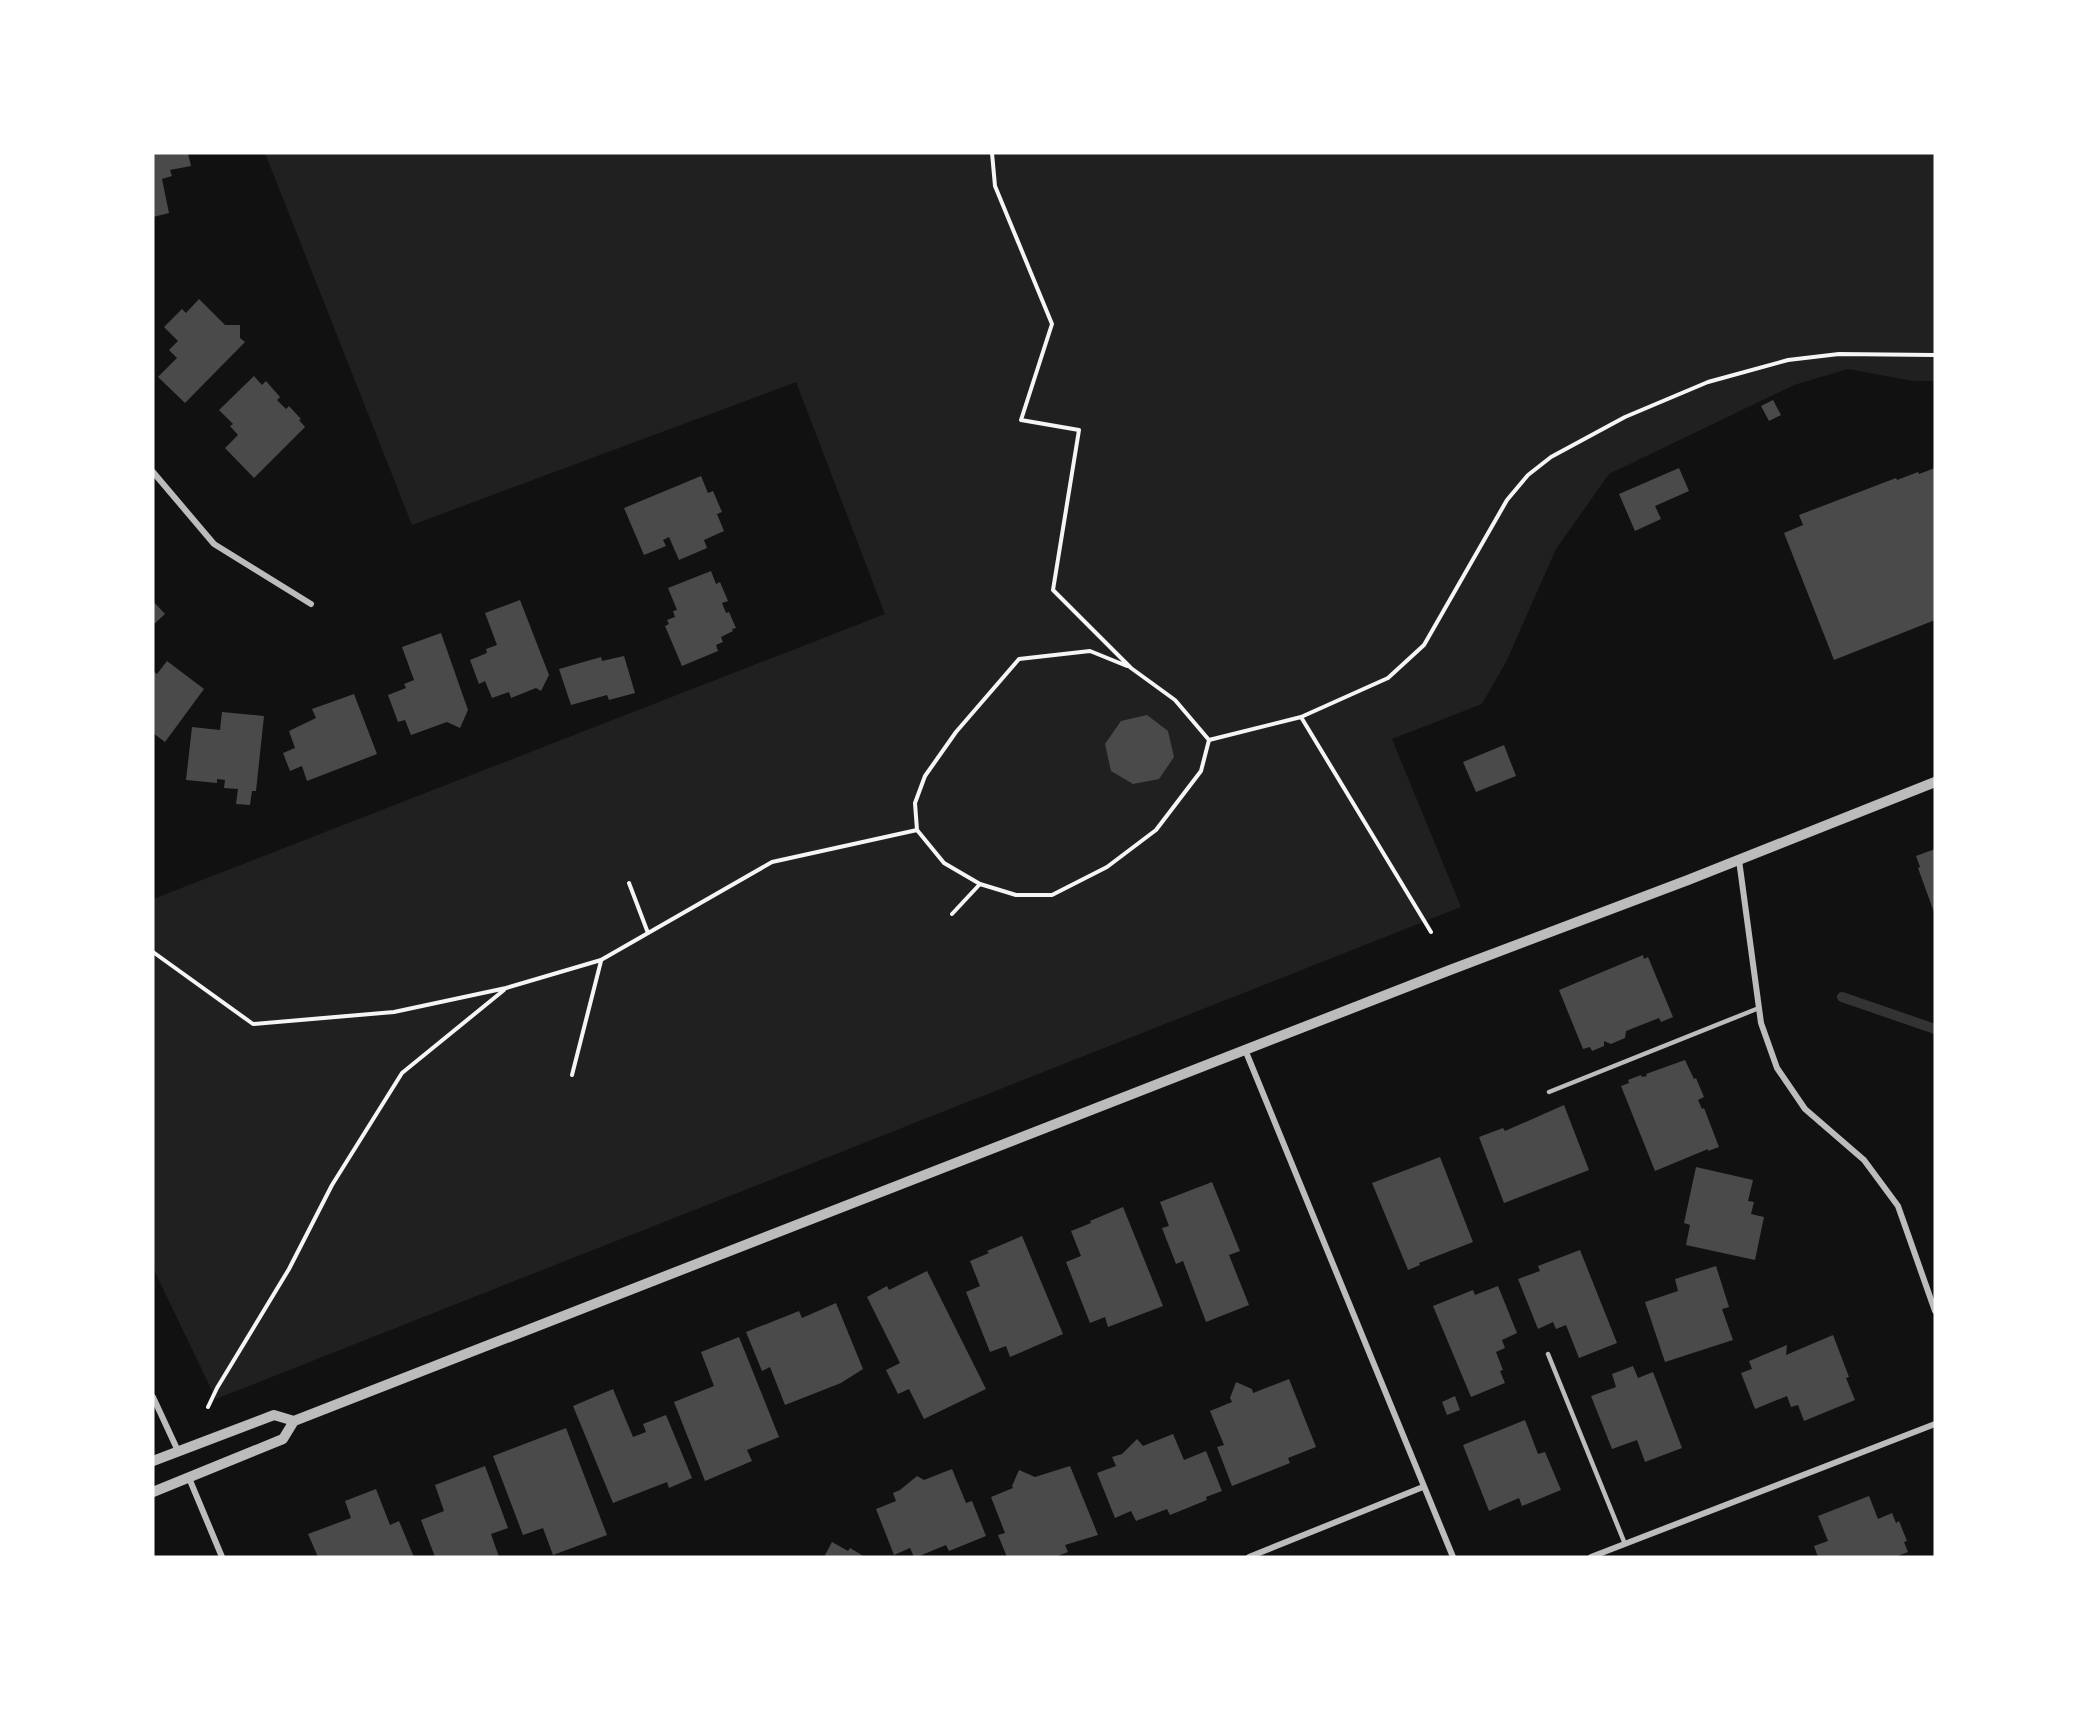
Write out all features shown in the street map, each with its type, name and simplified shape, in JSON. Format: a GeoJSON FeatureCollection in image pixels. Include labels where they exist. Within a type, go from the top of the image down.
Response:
{"type":"FeatureCollection","features":[{"type":"Feature","properties":{"kind":"street"},"geometry":{"type":"LineString","coordinates":[[153,472],[214,544],[311,604]]}},
{"type":"Feature","properties":{"kind":"street"},"geometry":{"type":"LineString","coordinates":[[153,1492],[283,1439],[294,1421],[1935,782]]}},
{"type":"Feature","properties":{"kind":"street"},"geometry":{"type":"LineString","coordinates":[[1739,860],[1761,1023],[1776,1068],[1806,1108],[1864,1160],[1898,1206],[1935,1311]]}},
{"type":"Feature","properties":{"kind":"street"},"geometry":{"type":"LineString","coordinates":[[1246,1052],[1453,1557]]}},
{"type":"Feature","properties":{"kind":"street"},"geometry":{"type":"LineString","coordinates":[[153,1397],[178,1451]]}},
{"type":"Feature","properties":{"kind":"street"},"geometry":{"type":"LineString","coordinates":[[153,1461],[274,1415],[294,1421]]}},
{"type":"Feature","properties":{"kind":"street"},"geometry":{"type":"LineString","coordinates":[[1591,1557],[1935,1424]]}},
{"type":"Feature","properties":{"kind":"street"},"geometry":{"type":"LineString","coordinates":[[189,1478],[222,1557]]}},
{"type":"Feature","properties":{"kind":"street"},"geometry":{"type":"LineString","coordinates":[[1249,1557],[1423,1487]]}},
{"type":"Feature","properties":{"kind":"lane"},"geometry":{"type":"LineString","coordinates":[[1549,1092],[1759,1008]]}},
{"type":"Feature","properties":{"kind":"lane"},"geometry":{"type":"LineString","coordinates":[[1548,1354],[1625,1544]]}},
{"type":"Feature","properties":{"kind":"path"},"geometry":{"type":"LineString","coordinates":[[992,153],[995,186],[1052,324],[1030,386],[1021,420],[1079,430],[1053,590],[1131,668],[1175,700],[1209,740]]}},
{"type":"Feature","properties":{"kind":"path"},"geometry":{"type":"LineString","coordinates":[[1209,740],[1301,717],[1388,678],[1424,645],[1507,500],[1528,475],[1551,457],[1625,417],[1708,382],[1788,360],[1839,354],[1935,355]]}},
{"type":"Feature","properties":{"kind":"path"},"geometry":{"type":"LineString","coordinates":[[1131,668],[1090,651],[1019,659],[956,732],[925,776],[915,803],[917,830],[944,863],[980,884],[1016,895],[1052,895],[1107,867],[1156,830],[1201,771],[1209,740]]}},
{"type":"Feature","properties":{"kind":"path"},"geometry":{"type":"LineString","coordinates":[[1301,717],[1431,932]]}},
{"type":"Feature","properties":{"kind":"path"},"geometry":{"type":"LineString","coordinates":[[153,952],[253,1024],[393,1012],[506,988],[601,960],[772,862],[917,830]]}},
{"type":"Feature","properties":{"kind":"path"},"geometry":{"type":"LineString","coordinates":[[629,883],[648,933]]}},
{"type":"Feature","properties":{"kind":"path"},"geometry":{"type":"LineString","coordinates":[[952,914],[980,884]]}},
{"type":"Feature","properties":{"kind":"path"},"geometry":{"type":"LineString","coordinates":[[572,1075],[601,960]]}},
{"type":"Feature","properties":{"kind":"path"},"geometry":{"type":"LineString","coordinates":[[208,1407],[217,1388],[289,1269],[332,1185],[402,1072],[506,988]]}},
{"type":"Feature","properties":{"kind":"shaded area"},"geometry":{"type":"Polygon","coordinates":[[[265,153],[1935,153],[1935,381],[1913,381],[1848,369],[1794,385],[1609,474],[1556,549],[1506,662],[1482,704],[1392,739],[1461,907],[216,1399],[153,1268],[153,899],[885,614],[796,382],[412,525],[265,153]]]}},
{"type":"Feature","properties":{"kind":"building"},"geometry":{"type":"Polygon","coordinates":[[[153,153],[188,153],[191,166],[170,170],[172,176],[162,179],[169,213],[153,217],[153,153]]]}},
{"type":"Feature","properties":{"kind":"building"},"geometry":{"type":"Polygon","coordinates":[[[199,299],[225,325],[240,325],[240,338],[245,342],[185,403],[158,377],[177,358],[169,350],[178,341],[164,327],[182,309],[186,313],[199,299]]]}},
{"type":"Feature","properties":{"kind":"building"},"geometry":{"type":"Polygon","coordinates":[[[254,376],[262,385],[266,381],[280,397],[277,400],[286,409],[289,406],[305,427],[254,478],[225,448],[238,435],[230,426],[233,424],[219,410],[254,376]]]}},
{"type":"Feature","properties":{"kind":"building"},"geometry":{"type":"Polygon","coordinates":[[[1773,400],[1781,415],[1769,421],[1761,406],[1773,400]]]}},
{"type":"Feature","properties":{"kind":"building"},"geometry":{"type":"Polygon","coordinates":[[[1679,468],[1689,491],[1655,506],[1661,519],[1635,531],[1619,494],[1679,468]]]}},
{"type":"Feature","properties":{"kind":"building"},"geometry":{"type":"Polygon","coordinates":[[[1935,468],[1935,620],[1834,660],[1784,533],[1803,525],[1799,515],[1896,478],[1897,480],[1935,468]]]}},
{"type":"Feature","properties":{"kind":"building"},"geometry":{"type":"Polygon","coordinates":[[[701,476],[708,493],[713,491],[722,512],[717,514],[724,531],[704,540],[707,548],[679,560],[669,537],[663,540],[666,546],[644,555],[624,508],[701,476]]]}},
{"type":"Feature","properties":{"kind":"building"},"geometry":{"type":"Polygon","coordinates":[[[711,571],[716,584],[720,582],[728,601],[722,603],[736,628],[721,637],[723,642],[716,645],[718,651],[682,666],[665,626],[669,624],[667,620],[675,617],[673,611],[677,610],[668,588],[711,571]]]}},
{"type":"Feature","properties":{"kind":"building"},"geometry":{"type":"Polygon","coordinates":[[[520,600],[549,675],[541,691],[536,688],[511,698],[509,692],[492,698],[485,681],[479,684],[470,660],[487,653],[486,649],[497,645],[485,613],[520,600]]]}},
{"type":"Feature","properties":{"kind":"building"},"geometry":{"type":"Polygon","coordinates":[[[153,601],[165,614],[153,625],[153,601]]]}},
{"type":"Feature","properties":{"kind":"building"},"geometry":{"type":"Polygon","coordinates":[[[441,633],[468,710],[460,728],[447,722],[411,735],[405,720],[398,722],[388,695],[406,688],[404,684],[414,680],[402,647],[441,633]]]}},
{"type":"Feature","properties":{"kind":"building"},"geometry":{"type":"Polygon","coordinates":[[[624,656],[635,693],[609,700],[607,695],[571,705],[559,669],[601,657],[602,661],[624,656]]]}},
{"type":"Feature","properties":{"kind":"building"},"geometry":{"type":"Polygon","coordinates":[[[167,661],[204,689],[165,742],[153,733],[153,671],[157,674],[167,661]]]}},
{"type":"Feature","properties":{"kind":"building"},"geometry":{"type":"Polygon","coordinates":[[[354,694],[377,754],[307,781],[302,766],[290,771],[283,753],[295,748],[289,731],[316,718],[312,709],[354,694]]]}},
{"type":"Feature","properties":{"kind":"building"},"geometry":{"type":"Polygon","coordinates":[[[222,712],[264,716],[256,791],[252,791],[250,805],[236,804],[238,789],[224,788],[225,780],[217,779],[217,783],[186,780],[192,727],[220,730],[222,712]]]}},
{"type":"Feature","properties":{"kind":"building"},"geometry":{"type":"Polygon","coordinates":[[[1147,715],[1168,731],[1174,757],[1159,779],[1133,784],[1111,771],[1105,744],[1121,721],[1147,715]]]}},
{"type":"Feature","properties":{"kind":"building"},"geometry":{"type":"Polygon","coordinates":[[[1504,745],[1516,776],[1476,792],[1463,762],[1504,745]]]}},
{"type":"Feature","properties":{"kind":"building"},"geometry":{"type":"Polygon","coordinates":[[[1935,849],[1935,915],[1916,856],[1935,849]]]}},
{"type":"Feature","properties":{"kind":"building"},"geometry":{"type":"Polygon","coordinates":[[[1643,955],[1644,959],[1648,957],[1673,1017],[1661,1022],[1659,1018],[1626,1031],[1625,1038],[1611,1044],[1604,1041],[1604,1046],[1592,1051],[1590,1047],[1583,1049],[1559,990],[1643,955]]]}},
{"type":"Feature","properties":{"kind":"building"},"geometry":{"type":"Polygon","coordinates":[[[1685,1060],[1704,1097],[1698,1100],[1702,1109],[1704,1108],[1719,1147],[1708,1151],[1708,1149],[1655,1171],[1621,1086],[1629,1083],[1628,1080],[1641,1075],[1642,1077],[1647,1076],[1646,1074],[1685,1060]]]}},
{"type":"Feature","properties":{"kind":"building"},"geometry":{"type":"Polygon","coordinates":[[[1564,1105],[1589,1170],[1504,1203],[1479,1137],[1503,1128],[1505,1131],[1564,1105]]]}},
{"type":"Feature","properties":{"kind":"building"},"geometry":{"type":"Polygon","coordinates":[[[1440,1157],[1473,1242],[1419,1263],[1420,1265],[1408,1270],[1372,1183],[1440,1157]]]}},
{"type":"Feature","properties":{"kind":"building"},"geometry":{"type":"Polygon","coordinates":[[[1696,1167],[1753,1180],[1748,1201],[1754,1202],[1751,1214],[1764,1217],[1755,1260],[1686,1245],[1690,1225],[1684,1223],[1696,1167]]]}},
{"type":"Feature","properties":{"kind":"building"},"geometry":{"type":"Polygon","coordinates":[[[1212,1182],[1240,1251],[1229,1255],[1249,1305],[1206,1322],[1183,1261],[1176,1264],[1162,1228],[1169,1226],[1160,1202],[1212,1182]]]}},
{"type":"Feature","properties":{"kind":"building"},"geometry":{"type":"Polygon","coordinates":[[[1123,1207],[1163,1306],[1108,1327],[1105,1317],[1090,1323],[1066,1262],[1081,1256],[1071,1231],[1123,1207]]]}},
{"type":"Feature","properties":{"kind":"building"},"geometry":{"type":"Polygon","coordinates":[[[1022,1236],[1063,1334],[1010,1357],[1006,1346],[990,1352],[966,1292],[980,1286],[970,1261],[1022,1236]]]}},
{"type":"Feature","properties":{"kind":"building"},"geometry":{"type":"Polygon","coordinates":[[[1580,1250],[1617,1343],[1579,1358],[1566,1325],[1556,1329],[1553,1322],[1538,1329],[1518,1279],[1540,1271],[1538,1266],[1580,1250]]]}},
{"type":"Feature","properties":{"kind":"building"},"geometry":{"type":"Polygon","coordinates":[[[1716,1266],[1729,1307],[1722,1309],[1733,1340],[1665,1362],[1645,1302],[1678,1291],[1675,1279],[1716,1266]]]}},
{"type":"Feature","properties":{"kind":"building"},"geometry":{"type":"Polygon","coordinates":[[[927,1271],[986,1389],[924,1419],[909,1389],[898,1394],[886,1370],[900,1363],[867,1297],[887,1286],[889,1290],[927,1271]]]}},
{"type":"Feature","properties":{"kind":"building"},"geometry":{"type":"Polygon","coordinates":[[[1498,1286],[1517,1333],[1502,1340],[1505,1348],[1496,1352],[1505,1383],[1471,1397],[1433,1306],[1473,1290],[1475,1295],[1498,1286]]]}},
{"type":"Feature","properties":{"kind":"building"},"geometry":{"type":"Polygon","coordinates":[[[836,1303],[863,1369],[841,1383],[785,1405],[770,1367],[762,1371],[746,1332],[799,1311],[802,1318],[836,1303]]]}},
{"type":"Feature","properties":{"kind":"building"},"geometry":{"type":"Polygon","coordinates":[[[1833,1335],[1855,1400],[1804,1421],[1798,1405],[1791,1407],[1787,1396],[1755,1409],[1741,1373],[1752,1369],[1749,1361],[1787,1345],[1786,1355],[1833,1335]]]}},
{"type":"Feature","properties":{"kind":"building"},"geometry":{"type":"Polygon","coordinates":[[[739,1337],[779,1437],[747,1450],[752,1461],[705,1481],[674,1402],[714,1386],[701,1352],[739,1337]]]}},
{"type":"Feature","properties":{"kind":"building"},"geometry":{"type":"Polygon","coordinates":[[[1633,1366],[1638,1378],[1653,1372],[1682,1448],[1645,1462],[1637,1440],[1612,1449],[1591,1396],[1616,1387],[1612,1374],[1633,1366]]]}},
{"type":"Feature","properties":{"kind":"building"},"geometry":{"type":"Polygon","coordinates":[[[1289,1379],[1316,1447],[1288,1458],[1290,1463],[1232,1486],[1217,1447],[1224,1445],[1210,1411],[1232,1402],[1230,1398],[1236,1382],[1252,1389],[1253,1393],[1289,1379]]]}},
{"type":"Feature","properties":{"kind":"building"},"geometry":{"type":"Polygon","coordinates":[[[613,1389],[633,1437],[646,1432],[643,1424],[666,1415],[692,1478],[669,1488],[667,1482],[613,1503],[573,1406],[613,1389]]]}},
{"type":"Feature","properties":{"kind":"building"},"geometry":{"type":"Polygon","coordinates":[[[1455,1396],[1460,1410],[1447,1415],[1442,1402],[1455,1396]]]}},
{"type":"Feature","properties":{"kind":"building"},"geometry":{"type":"Polygon","coordinates":[[[1525,1420],[1538,1454],[1545,1452],[1561,1490],[1522,1506],[1519,1498],[1489,1511],[1463,1445],[1525,1420]]]}},
{"type":"Feature","properties":{"kind":"building"},"geometry":{"type":"Polygon","coordinates":[[[566,1428],[607,1535],[553,1555],[543,1528],[523,1535],[493,1456],[566,1428]]]}},
{"type":"Feature","properties":{"kind":"building"},"geometry":{"type":"Polygon","coordinates":[[[1173,1434],[1184,1460],[1206,1451],[1222,1491],[1206,1497],[1207,1500],[1170,1515],[1167,1509],[1136,1521],[1131,1511],[1115,1518],[1097,1473],[1116,1466],[1112,1457],[1122,1454],[1137,1439],[1143,1446],[1173,1434]]]}},
{"type":"Feature","properties":{"kind":"building"},"geometry":{"type":"Polygon","coordinates":[[[485,1466],[508,1528],[491,1534],[499,1557],[435,1557],[421,1520],[444,1511],[435,1485],[485,1466]]]}},
{"type":"Feature","properties":{"kind":"building"},"geometry":{"type":"Polygon","coordinates":[[[1070,1466],[1098,1535],[1065,1545],[1068,1552],[1055,1557],[1007,1557],[998,1535],[1005,1533],[991,1497],[1013,1488],[1019,1470],[1035,1477],[1070,1466]]]}},
{"type":"Feature","properties":{"kind":"building"},"geometry":{"type":"Polygon","coordinates":[[[952,1469],[966,1503],[972,1501],[986,1536],[949,1551],[946,1545],[917,1557],[914,1557],[910,1548],[894,1555],[876,1509],[896,1501],[893,1493],[917,1476],[924,1480],[952,1469]]]}},
{"type":"Feature","properties":{"kind":"building"},"geometry":{"type":"Polygon","coordinates":[[[376,1489],[390,1525],[399,1521],[414,1557],[318,1557],[308,1534],[351,1518],[345,1501],[376,1489]]]}},
{"type":"Feature","properties":{"kind":"building"},"geometry":{"type":"Polygon","coordinates":[[[1869,1496],[1878,1519],[1892,1513],[1896,1523],[1899,1521],[1907,1541],[1904,1542],[1908,1552],[1895,1557],[1818,1557],[1814,1546],[1828,1541],[1818,1516],[1869,1496]]]}},
{"type":"Feature","properties":{"kind":"building"},"geometry":{"type":"Polygon","coordinates":[[[832,1542],[848,1551],[850,1548],[865,1557],[824,1557],[832,1542]]]}},
{"type":"Feature","properties":{"kind":"waterway"},"geometry":{"type":"LineString","coordinates":[[1842,997],[1935,1029]]}}]}
